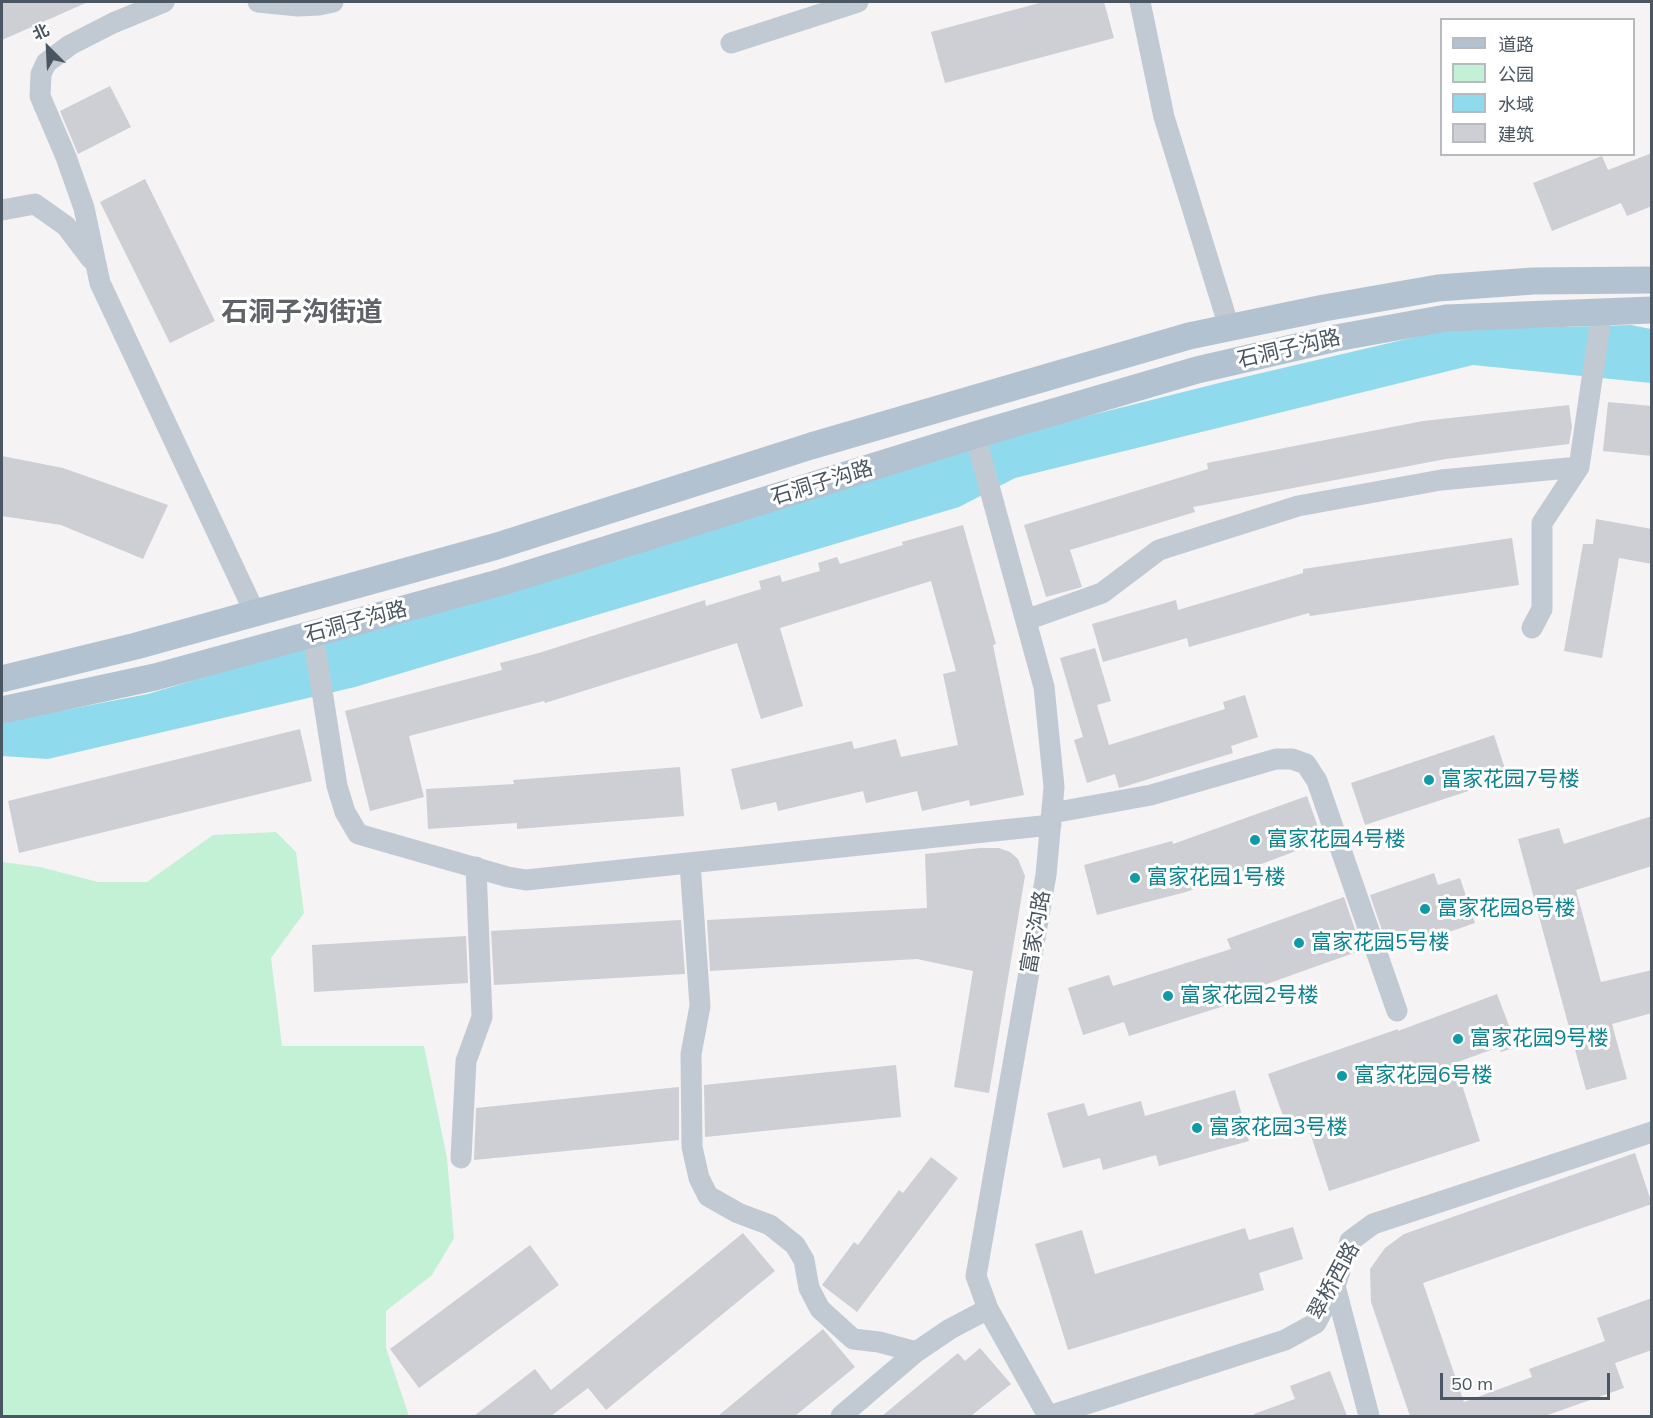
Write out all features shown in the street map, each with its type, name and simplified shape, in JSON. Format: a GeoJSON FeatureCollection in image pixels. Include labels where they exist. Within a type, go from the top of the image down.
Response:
{"type":"FeatureCollection","features":[{"type":"Feature","properties":{"kind":"main road","name":"石洞子沟路"},"geometry":{"type":"LineString","coordinates":[[2,679],[136,646],[497,546],[834,440],[1189,336],[1438,288],[1533,281],[1652,280]]}},
{"type":"Feature","properties":{"kind":"main road","name":"石洞子沟路"},"geometry":{"type":"LineString","coordinates":[[2,710],[155,677],[314,637],[976,440],[1197,370],[1336,338],[1446,318],[1601,318],[1652,310]]}},
{"type":"Feature","properties":{"kind":"street"},"geometry":{"type":"LineString","coordinates":[[164,2],[113,23],[70,45],[46,63],[41,74],[40,96],[66,157],[84,208],[100,283],[255,614]]}},
{"type":"Feature","properties":{"kind":"street"},"geometry":{"type":"LineString","coordinates":[[258,2],[298,6],[333,2]]}},
{"type":"Feature","properties":{"kind":"street"},"geometry":{"type":"LineString","coordinates":[[731,43],[858,2]]}},
{"type":"Feature","properties":{"kind":"street"},"geometry":{"type":"LineString","coordinates":[[1140,2],[1164,117],[1229,327]]}},
{"type":"Feature","properties":{"kind":"street"},"geometry":{"type":"LineString","coordinates":[[2,210],[35,204],[66,226],[96,264]]}},
{"type":"Feature","properties":{"kind":"street"},"geometry":{"type":"LineString","coordinates":[[1533,628],[1542,609],[1542,523],[1579,467],[1601,318]]}},
{"type":"Feature","properties":{"kind":"street","name":"富家沟路"},"geometry":{"type":"LineString","coordinates":[[976,440],[1044,687],[1054,787],[1046,875],[976,1276],[987,1309],[1048,1416]]}},
{"type":"Feature","properties":{"kind":"street"},"geometry":{"type":"LineString","coordinates":[[1026,620],[1102,593],[1160,550],[1298,506],[1441,480],[1579,467]]}},
{"type":"Feature","properties":{"kind":"street"},"geometry":{"type":"LineString","coordinates":[[314,637],[337,786],[345,812],[358,834],[526,880],[690,863],[1051,819],[1151,795],[1276,759],[1292,759],[1306,764],[1317,781],[1397,1011]]}},
{"type":"Feature","properties":{"kind":"street"},"geometry":{"type":"LineString","coordinates":[[690,863],[700,1006],[691,1054],[692,1147],[699,1178],[708,1196],[738,1213],[770,1225],[795,1245],[804,1260],[809,1288],[820,1309],[853,1339],[879,1342],[916,1352]]}},
{"type":"Feature","properties":{"kind":"street"},"geometry":{"type":"LineString","coordinates":[[461,1158],[466,1061],[482,1017],[476,867]]}},
{"type":"Feature","properties":{"kind":"street","name":"翠桥西路"},"geometry":{"type":"LineString","coordinates":[[1048,1416],[1285,1340],[1316,1323],[1335,1286],[1350,1241],[1373,1224],[1652,1132]]}},
{"type":"Feature","properties":{"kind":"street"},"geometry":{"type":"LineString","coordinates":[[1335,1286],[1369,1416]]}},
{"type":"Feature","properties":{"kind":"street"},"geometry":{"type":"LineString","coordinates":[[841,1416],[916,1352],[950,1329],[987,1309]]}},
{"type":"Feature","properties":{"kind":"green space"},"geometry":{"type":"Polygon","coordinates":[[[276,832],[296,852],[304,913],[271,958],[282,1046],[424,1046],[447,1158],[454,1238],[432,1275],[386,1311],[386,1348],[409,1416],[2,1416],[2,862],[40,867],[98,882],[147,882],[213,835],[276,832]]]}},
{"type":"Feature","properties":{"kind":"water"},"geometry":{"type":"Polygon","coordinates":[[[1631,325],[1651,329],[1651,383],[1473,365],[1015,478],[959,507],[355,687],[48,759],[2,756],[2,722],[148,694],[1008,436],[1445,330],[1631,325]]]}},
{"type":"Feature","properties":{"kind":"building"},"geometry":{"type":"Polygon","coordinates":[[[2,2],[88,2],[2,40],[2,2]]]}},
{"type":"Feature","properties":{"kind":"building"},"geometry":{"type":"Polygon","coordinates":[[[1043,2],[1104,2],[1114,38],[945,83],[931,32],[1043,2]]]}},
{"type":"Feature","properties":{"kind":"building"},"geometry":{"type":"Polygon","coordinates":[[[110,86],[131,127],[78,154],[60,111],[110,86]]]}},
{"type":"Feature","properties":{"kind":"building"},"geometry":{"type":"Polygon","coordinates":[[[1652,153],[1652,206],[1627,216],[1621,203],[1552,231],[1533,183],[1602,156],[1608,170],[1652,153]]]}},
{"type":"Feature","properties":{"kind":"building"},"geometry":{"type":"Polygon","coordinates":[[[145,179],[215,321],[170,343],[100,202],[145,179]]]}},
{"type":"Feature","properties":{"kind":"building"},"geometry":{"type":"Polygon","coordinates":[[[1608,402],[1652,406],[1652,456],[1603,451],[1608,402]]]}},
{"type":"Feature","properties":{"kind":"building"},"geometry":{"type":"Polygon","coordinates":[[[1569,405],[1572,427],[1569,444],[1446,459],[1193,507],[1195,512],[1070,550],[1082,587],[1046,597],[1024,525],[1208,469],[1207,463],[1423,421],[1569,405]]]}},
{"type":"Feature","properties":{"kind":"building"},"geometry":{"type":"Polygon","coordinates":[[[2,456],[63,468],[168,505],[143,559],[61,525],[2,516],[2,456]]]}},
{"type":"Feature","properties":{"kind":"building"},"geometry":{"type":"Polygon","coordinates":[[[1596,519],[1652,529],[1652,564],[1619,558],[1602,658],[1564,651],[1583,544],[1593,544],[1596,519]]]}},
{"type":"Feature","properties":{"kind":"building"},"geometry":{"type":"Polygon","coordinates":[[[963,525],[996,644],[993,645],[1024,795],[970,806],[969,800],[922,811],[917,791],[866,803],[863,791],[778,811],[776,802],[741,810],[731,769],[852,741],[854,749],[896,739],[901,757],[958,745],[943,674],[956,671],[931,581],[780,628],[803,706],[761,719],[737,643],[545,703],[544,701],[409,736],[424,797],[370,811],[345,711],[502,670],[500,663],[539,653],[705,600],[706,606],[761,589],[759,581],[780,575],[782,582],[820,571],[818,563],[837,557],[840,564],[903,545],[902,542],[963,525]]]}},
{"type":"Feature","properties":{"kind":"building"},"geometry":{"type":"Polygon","coordinates":[[[1512,538],[1519,585],[1310,616],[1309,613],[1189,647],[1187,638],[1103,662],[1092,624],[1176,600],[1178,610],[1303,573],[1303,569],[1512,538]]]}},
{"type":"Feature","properties":{"kind":"building"},"geometry":{"type":"Polygon","coordinates":[[[1095,648],[1111,701],[1097,705],[1109,745],[1225,709],[1223,702],[1245,695],[1258,737],[1231,746],[1233,753],[1123,787],[1119,788],[1115,774],[1087,783],[1074,740],[1083,737],[1060,658],[1095,648]]]}},
{"type":"Feature","properties":{"kind":"building"},"geometry":{"type":"Polygon","coordinates":[[[300,729],[312,781],[19,853],[8,801],[300,729]]]}},
{"type":"Feature","properties":{"kind":"building","name":"富家花园7号楼"},"geometry":{"type":"Polygon","coordinates":[[[1494,735],[1508,778],[1365,825],[1351,783],[1494,735]]]}},
{"type":"Feature","properties":{"kind":"building"},"geometry":{"type":"Polygon","coordinates":[[[680,767],[684,816],[517,829],[517,823],[428,829],[426,789],[514,784],[513,780],[680,767]]]}},
{"type":"Feature","properties":{"kind":"building"},"geometry":{"type":"Polygon","coordinates":[[[1307,796],[1323,841],[1186,892],[1097,915],[1084,865],[1172,841],[1173,844],[1307,796]]]}},
{"type":"Feature","properties":{"kind":"building"},"geometry":{"type":"Polygon","coordinates":[[[1652,816],[1652,866],[1576,890],[1601,982],[1652,970],[1652,1013],[1612,1024],[1627,1079],[1586,1090],[1518,839],[1559,828],[1564,844],[1652,816]]]}},
{"type":"Feature","properties":{"kind":"building"},"geometry":{"type":"Polygon","coordinates":[[[999,848],[1010,852],[1018,859],[1025,876],[989,1093],[954,1087],[973,971],[917,959],[710,971],[707,920],[927,908],[925,854],[999,848]]]}},
{"type":"Feature","properties":{"kind":"building","name":"富家花园8号楼"},"geometry":{"type":"Polygon","coordinates":[[[1434,873],[1438,885],[1460,878],[1475,923],[1394,951],[1391,940],[1386,942],[1370,895],[1434,873]]]}},
{"type":"Feature","properties":{"kind":"building"},"geometry":{"type":"Polygon","coordinates":[[[1344,897],[1362,950],[1222,1000],[1224,1006],[1129,1036],[1124,1022],[1083,1035],[1068,988],[1109,975],[1113,986],[1231,949],[1227,939],[1344,897]]]}},
{"type":"Feature","properties":{"kind":"building"},"geometry":{"type":"Polygon","coordinates":[[[681,920],[685,974],[494,985],[491,931],[681,920]]]}},
{"type":"Feature","properties":{"kind":"building"},"geometry":{"type":"Polygon","coordinates":[[[466,936],[468,983],[314,992],[312,945],[466,936]]]}},
{"type":"Feature","properties":{"kind":"building"},"geometry":{"type":"Polygon","coordinates":[[[1497,994],[1517,1047],[1501,1052],[1499,1047],[1455,1063],[1480,1141],[1329,1191],[1306,1120],[1287,1127],[1268,1074],[1398,1029],[1398,1031],[1497,994]]]}},
{"type":"Feature","properties":{"kind":"building"},"geometry":{"type":"Polygon","coordinates":[[[896,1065],[901,1117],[705,1137],[704,1085],[896,1065]]]}},
{"type":"Feature","properties":{"kind":"building"},"geometry":{"type":"Polygon","coordinates":[[[679,1087],[679,1140],[474,1160],[476,1108],[679,1087]]]}},
{"type":"Feature","properties":{"kind":"building"},"geometry":{"type":"Polygon","coordinates":[[[1235,1090],[1249,1141],[1159,1166],[1156,1155],[1103,1170],[1100,1158],[1063,1168],[1047,1113],[1084,1103],[1088,1116],[1141,1101],[1145,1116],[1235,1090]]]}},
{"type":"Feature","properties":{"kind":"building"},"geometry":{"type":"Polygon","coordinates":[[[1635,1153],[1652,1204],[1423,1283],[1464,1402],[1532,1377],[1529,1369],[1605,1341],[1597,1318],[1652,1298],[1652,1350],[1615,1363],[1624,1388],[1545,1416],[1410,1416],[1371,1302],[1370,1269],[1385,1248],[1404,1234],[1635,1153]]]}},
{"type":"Feature","properties":{"kind":"building"},"geometry":{"type":"Polygon","coordinates":[[[931,1157],[958,1178],[857,1312],[822,1285],[854,1242],[858,1245],[899,1190],[903,1193],[931,1157]]]}},
{"type":"Feature","properties":{"kind":"building"},"geometry":{"type":"Polygon","coordinates":[[[1293,1227],[1303,1259],[1259,1273],[1264,1290],[1068,1350],[1035,1244],[1082,1230],[1095,1274],[1245,1228],[1249,1240],[1293,1227]]]}},
{"type":"Feature","properties":{"kind":"building"},"geometry":{"type":"Polygon","coordinates":[[[743,1233],[775,1271],[606,1410],[588,1388],[551,1416],[474,1416],[535,1369],[551,1390],[743,1233]]]}},
{"type":"Feature","properties":{"kind":"building"},"geometry":{"type":"Polygon","coordinates":[[[530,1245],[559,1285],[419,1388],[390,1349],[530,1245]]]}},
{"type":"Feature","properties":{"kind":"building"},"geometry":{"type":"Polygon","coordinates":[[[823,1329],[855,1367],[795,1416],[718,1416],[823,1329]]]}},
{"type":"Feature","properties":{"kind":"building"},"geometry":{"type":"Polygon","coordinates":[[[980,1348],[1011,1384],[971,1416],[882,1416],[958,1353],[965,1361],[980,1348]]]}},
{"type":"Feature","properties":{"kind":"building"},"geometry":{"type":"Polygon","coordinates":[[[1330,1371],[1347,1416],[1254,1416],[1254,1414],[1295,1399],[1290,1386],[1330,1371]]]}},
{"type":"Feature","properties":{"kind":"place","name":"富家花园7号楼"},"geometry":{"type":"Point","coordinates":[1429,780]}},
{"type":"Feature","properties":{"kind":"place","name":"富家花园4号楼"},"geometry":{"type":"Point","coordinates":[1255,840]}},
{"type":"Feature","properties":{"kind":"place","name":"富家花园1号楼"},"geometry":{"type":"Point","coordinates":[1135,878]}},
{"type":"Feature","properties":{"kind":"place","name":"富家花园8号楼"},"geometry":{"type":"Point","coordinates":[1425,909]}},
{"type":"Feature","properties":{"kind":"place","name":"富家花园5号楼"},"geometry":{"type":"Point","coordinates":[1299,943]}},
{"type":"Feature","properties":{"kind":"place","name":"富家花园2号楼"},"geometry":{"type":"Point","coordinates":[1168,996]}},
{"type":"Feature","properties":{"kind":"place","name":"富家花园9号楼"},"geometry":{"type":"Point","coordinates":[1458,1039]}},
{"type":"Feature","properties":{"kind":"place","name":"富家花园6号楼"},"geometry":{"type":"Point","coordinates":[1342,1076]}},
{"type":"Feature","properties":{"kind":"place","name":"富家花园3号楼"},"geometry":{"type":"Point","coordinates":[1197,1128]}},
{"type":"Feature","properties":{"kind":"district","name":"石洞子沟街道"},"geometry":{"type":"Point","coordinates":[302,313]}}]}
